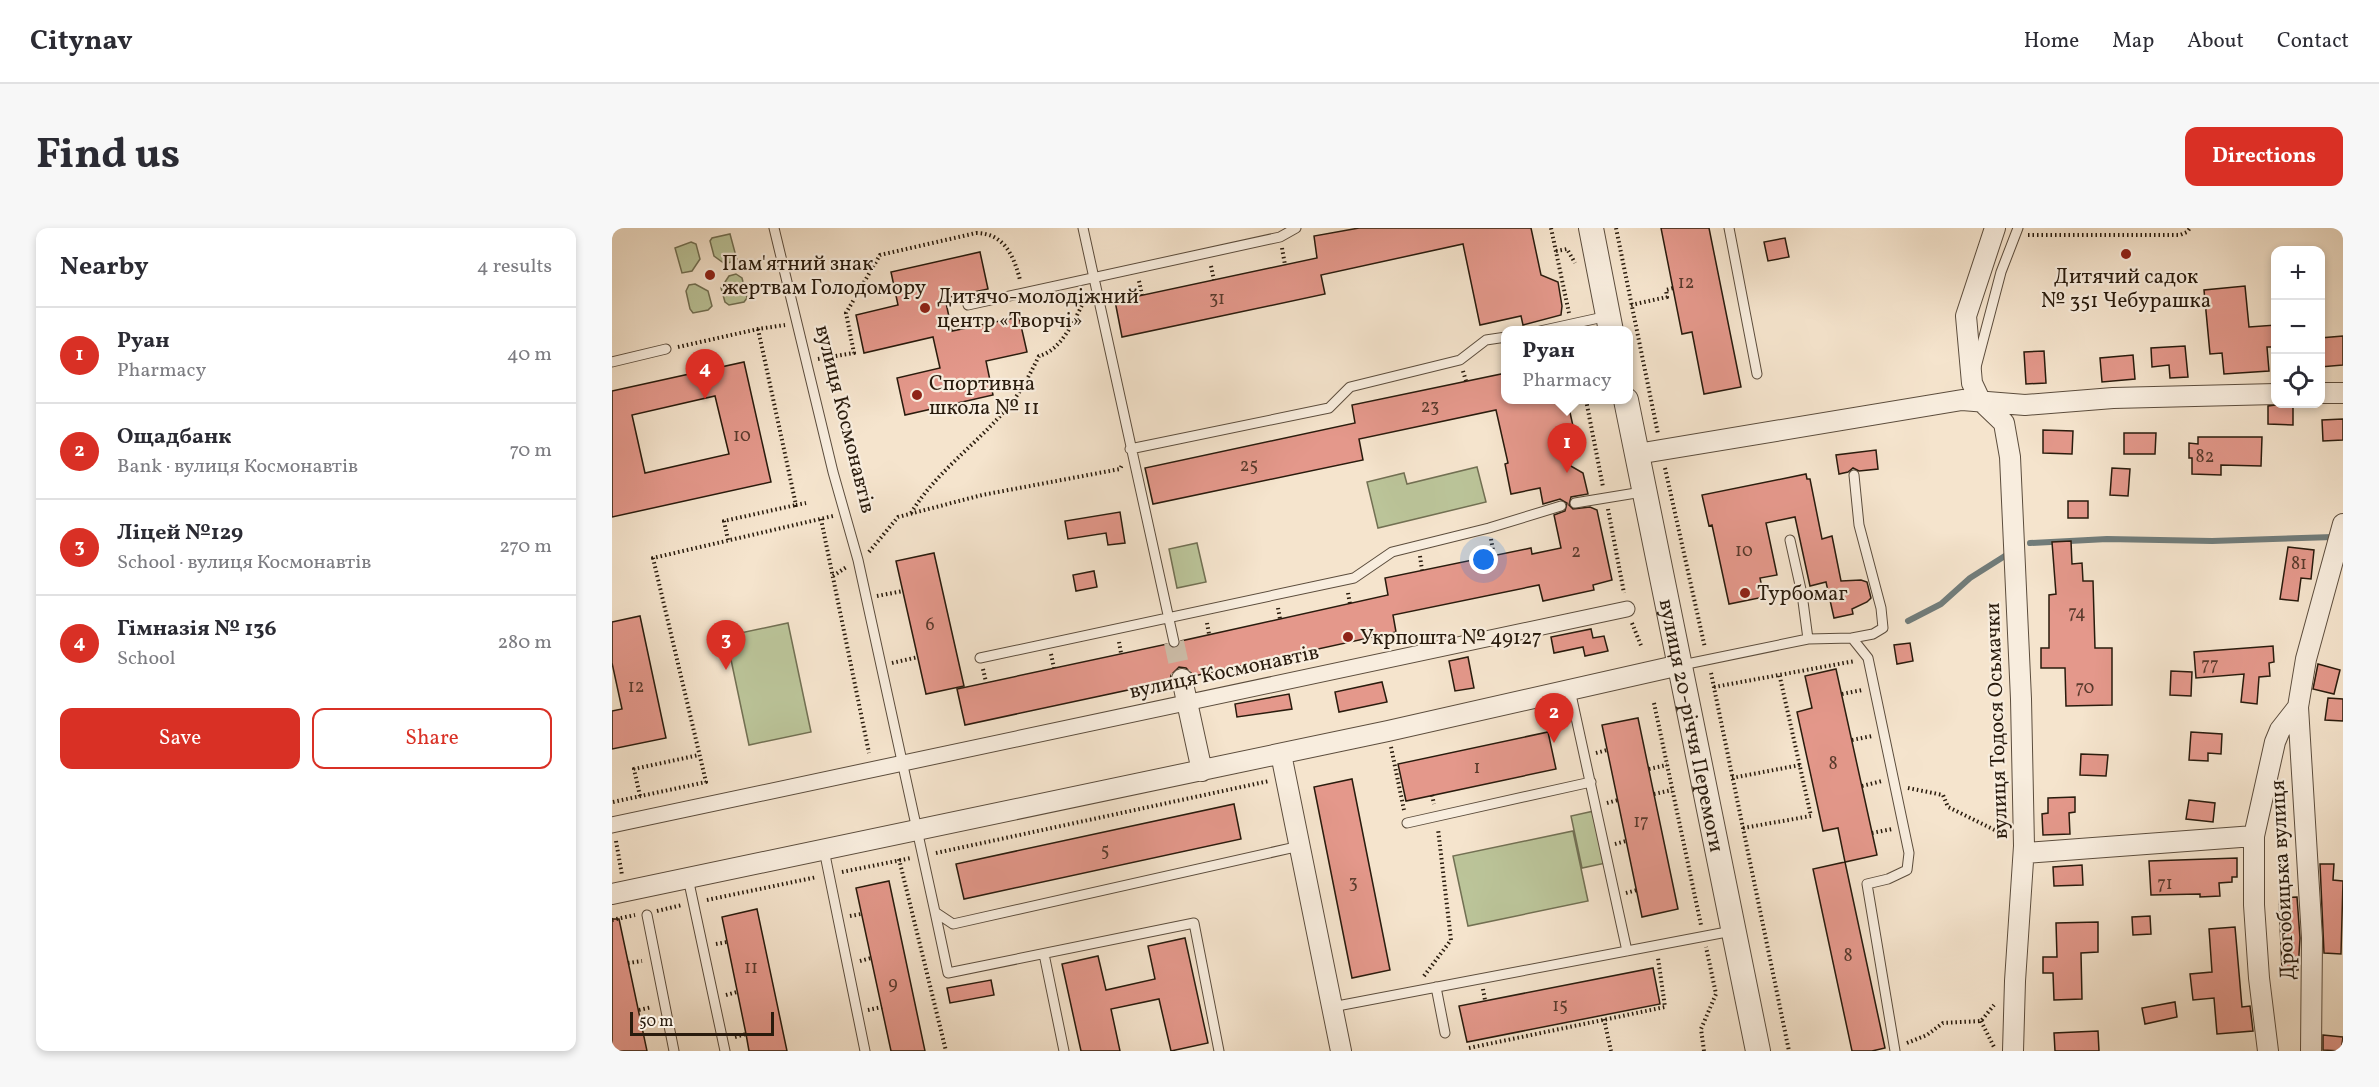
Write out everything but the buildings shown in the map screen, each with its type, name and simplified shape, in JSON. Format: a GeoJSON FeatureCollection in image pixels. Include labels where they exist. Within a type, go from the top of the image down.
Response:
{"type":"FeatureCollection","features":[{"type":"Feature","properties":{"kind":"street"},"geometry":{"type":"LineString","coordinates":[[1591,228],[1610,323]]}},
{"type":"Feature","properties":{"kind":"street"},"geometry":{"type":"LineString","coordinates":[[1976,392],[1966,316],[1995,228]]}},
{"type":"Feature","properties":{"kind":"street"},"geometry":{"type":"LineString","coordinates":[[1637,454],[1962,400],[1976,392],[2025,405],[2113,398],[2271,394]]}},
{"type":"Feature","properties":{"kind":"street","name":"вулиця Тодося Осьмачки"},"geometry":{"type":"LineString","coordinates":[[1976,392],[2004,423],[2010,457],[2021,699],[2024,850],[2015,981],[2013,1051]]}},
{"type":"Feature","properties":{"kind":"street"},"geometry":{"type":"LineString","coordinates":[[2325,393],[2343,393]]}},
{"type":"Feature","properties":{"kind":"street","name":"вулиця 20-річчя Перемоги"},"geometry":{"type":"LineString","coordinates":[[1627,404],[1758,1051]]}},
{"type":"Feature","properties":{"kind":"street","name":"Дрогобицька вулиця"},"geometry":{"type":"LineString","coordinates":[[2311,1051],[2312,938],[2298,707],[2306,659],[2343,524]]}},
{"type":"Feature","properties":{"kind":"street","name":"вулиця Космонавтів"},"geometry":{"type":"LineString","coordinates":[[613,825],[1627,609]]}},
{"type":"Feature","properties":{"kind":"street"},"geometry":{"type":"LineString","coordinates":[[619,893],[917,830],[1142,777],[1202,771],[1680,666]]}},
{"type":"Feature","properties":{"kind":"street"},"geometry":{"type":"LineString","coordinates":[[1182,679],[1202,771]]}},
{"type":"Feature","properties":{"kind":"street","name":"Дрогобицька вулиця"},"geometry":{"type":"LineString","coordinates":[[2268,1051],[2259,978],[2254,905],[2254,837],[2275,742],[2280,730],[2298,707]]}},
{"type":"Feature","properties":{"kind":"street"},"geometry":{"type":"LineString","coordinates":[[1281,754],[1341,1051]]}},
{"type":"Feature","properties":{"kind":"street"},"geometry":{"type":"LineString","coordinates":[[2024,850],[2254,837]]}},
{"type":"Feature","properties":{"kind":"lane","name":"вулиця Космонавтів"},"geometry":{"type":"LineString","coordinates":[[774,228],[832,472],[858,560],[948,973],[1044,954]]}},
{"type":"Feature","properties":{"kind":"lane"},"geometry":{"type":"LineString","coordinates":[[1083,228],[1167,619],[1174,642]]}},
{"type":"Feature","properties":{"kind":"lane"},"geometry":{"type":"LineString","coordinates":[[968,305],[1280,237],[1296,228]]}},
{"type":"Feature","properties":{"kind":"lane"},"geometry":{"type":"LineString","coordinates":[[1729,228],[1757,374]]}},
{"type":"Feature","properties":{"kind":"lane"},"geometry":{"type":"LineString","coordinates":[[1976,392],[2001,272],[2016,232]]}},
{"type":"Feature","properties":{"kind":"lane"},"geometry":{"type":"LineString","coordinates":[[1555,326],[1570,322],[1610,323]]}},
{"type":"Feature","properties":{"kind":"lane"},"geometry":{"type":"LineString","coordinates":[[1130,449],[1329,408],[1350,387],[1460,360],[1486,340],[1501,338]]}},
{"type":"Feature","properties":{"kind":"lane"},"geometry":{"type":"LineString","coordinates":[[612,362],[666,349]]}},
{"type":"Feature","properties":{"kind":"lane"},"geometry":{"type":"LineString","coordinates":[[1680,666],[1808,639],[1852,638],[1873,634],[1883,628],[1881,609],[1859,525],[1854,475]]}},
{"type":"Feature","properties":{"kind":"lane"},"geometry":{"type":"LineString","coordinates":[[1575,503],[1645,491]]}},
{"type":"Feature","properties":{"kind":"lane"},"geometry":{"type":"LineString","coordinates":[[980,658],[1354,578],[1392,552],[1489,528],[1561,506]]}},
{"type":"Feature","properties":{"kind":"lane"},"geometry":{"type":"LineString","coordinates":[[1790,540],[1802,594],[1808,639]]}},
{"type":"Feature","properties":{"kind":"lane"},"geometry":{"type":"LineString","coordinates":[[1852,638],[1868,658],[1909,853],[1907,870],[1888,879],[1867,884],[1895,1049]]}},
{"type":"Feature","properties":{"kind":"lane"},"geometry":{"type":"LineString","coordinates":[[1570,690],[1627,951]]}},
{"type":"Feature","properties":{"kind":"lane"},"geometry":{"type":"LineString","coordinates":[[1407,823],[1591,782]]}},
{"type":"Feature","properties":{"kind":"lane"},"geometry":{"type":"LineString","coordinates":[[935,912],[952,924],[1300,846]]}},
{"type":"Feature","properties":{"kind":"lane"},"geometry":{"type":"LineString","coordinates":[[824,850],[865,1051]]}},
{"type":"Feature","properties":{"kind":"lane"},"geometry":{"type":"LineString","coordinates":[[688,878],[725,1051]]}},
{"type":"Feature","properties":{"kind":"lane"},"geometry":{"type":"LineString","coordinates":[[649,913],[674,1051]]}},
{"type":"Feature","properties":{"kind":"lane"},"geometry":{"type":"LineString","coordinates":[[1064,1051],[1044,954],[1194,923],[1220,1051]]}},
{"type":"Feature","properties":{"kind":"lane"},"geometry":{"type":"LineString","coordinates":[[1332,1007],[1734,931]]}},
{"type":"Feature","properties":{"kind":"lane"},"geometry":{"type":"LineString","coordinates":[[1436,987],[1444,1033]]}},
{"type":"Feature","properties":{"kind":"path"},"geometry":{"type":"LineString","coordinates":[[1551,228],[1570,322]]}},
{"type":"Feature","properties":{"kind":"path"},"geometry":{"type":"LineString","coordinates":[[2016,232],[2180,235],[2190,228]]}},
{"type":"Feature","properties":{"kind":"path"},"geometry":{"type":"LineString","coordinates":[[806,361],[854,353],[846,313],[880,255],[976,232],[987,232],[995,236],[1010,252],[1016,264],[1023,292]]}},
{"type":"Feature","properties":{"kind":"path"},"geometry":{"type":"LineString","coordinates":[[1557,251],[1567,249]]}},
{"type":"Feature","properties":{"kind":"path"},"geometry":{"type":"LineString","coordinates":[[911,514],[940,475],[1008,408],[1024,386],[1039,356],[1049,353],[1073,324],[1094,279]]}},
{"type":"Feature","properties":{"kind":"path"},"geometry":{"type":"LineString","coordinates":[[1631,305],[1667,297],[1666,290],[1673,288]]}},
{"type":"Feature","properties":{"kind":"path"},"geometry":{"type":"LineString","coordinates":[[666,349],[797,322]]}},
{"type":"Feature","properties":{"kind":"path"},"geometry":{"type":"LineString","coordinates":[[758,329],[796,505]]}},
{"type":"Feature","properties":{"kind":"path"},"geometry":{"type":"LineString","coordinates":[[1587,404],[1627,609],[1642,648]]}},
{"type":"Feature","properties":{"kind":"path"},"geometry":{"type":"LineString","coordinates":[[833,576],[868,552],[898,517],[981,495],[1120,470],[1130,449]]}},
{"type":"Feature","properties":{"kind":"path"},"geometry":{"type":"LineString","coordinates":[[728,540],[724,521],[806,503]]}},
{"type":"Feature","properties":{"kind":"path"},"geometry":{"type":"LineString","coordinates":[[613,802],[706,782],[653,558],[845,513]]}},
{"type":"Feature","properties":{"kind":"path"},"geometry":{"type":"LineString","coordinates":[[821,519],[872,770]]}},
{"type":"Feature","properties":{"kind":"path"},"geometry":{"type":"LineString","coordinates":[[866,599],[903,591]]}},
{"type":"Feature","properties":{"kind":"path"},"geometry":{"type":"LineString","coordinates":[[881,665],[918,657]]}},
{"type":"Feature","properties":{"kind":"path"},"geometry":{"type":"LineString","coordinates":[[1714,687],[1868,658]]}},
{"type":"Feature","properties":{"kind":"path"},"geometry":{"type":"LineString","coordinates":[[1708,661],[1789,1051]]}},
{"type":"Feature","properties":{"kind":"path"},"geometry":{"type":"LineString","coordinates":[[1743,828],[1811,816],[1779,674]]}},
{"type":"Feature","properties":{"kind":"path"},"geometry":{"type":"LineString","coordinates":[[1842,694],[1874,688]]}},
{"type":"Feature","properties":{"kind":"path"},"geometry":{"type":"LineString","coordinates":[[1654,703],[1716,994],[1701,1029],[1704,1051]]}},
{"type":"Feature","properties":{"kind":"path"},"geometry":{"type":"LineString","coordinates":[[1388,731],[1407,823]]}},
{"type":"Feature","properties":{"kind":"path"},"geometry":{"type":"LineString","coordinates":[[1852,740],[1884,734]]}},
{"type":"Feature","properties":{"kind":"path"},"geometry":{"type":"LineString","coordinates":[[640,796],[634,769],[699,754]]}},
{"type":"Feature","properties":{"kind":"path"},"geometry":{"type":"LineString","coordinates":[[1649,769],[1667,765]]}},
{"type":"Feature","properties":{"kind":"path"},"geometry":{"type":"LineString","coordinates":[[1732,778],[1800,765]]}},
{"type":"Feature","properties":{"kind":"path"},"geometry":{"type":"LineString","coordinates":[[612,920],[1286,777]]}},
{"type":"Feature","properties":{"kind":"path"},"geometry":{"type":"LineString","coordinates":[[1862,786],[1894,782],[1943,795],[1948,807],[1974,821],[1991,826],[2024,850]]}},
{"type":"Feature","properties":{"kind":"path"},"geometry":{"type":"LineString","coordinates":[[1654,794],[1672,790]]}},
{"type":"Feature","properties":{"kind":"path"},"geometry":{"type":"LineString","coordinates":[[1412,991],[1451,940],[1436,816]]}},
{"type":"Feature","properties":{"kind":"path"},"geometry":{"type":"LineString","coordinates":[[613,825],[619,893]]}},
{"type":"Feature","properties":{"kind":"path"},"geometry":{"type":"LineString","coordinates":[[893,835],[946,1051]]}},
{"type":"Feature","properties":{"kind":"path"},"geometry":{"type":"LineString","coordinates":[[1470,1047],[1665,1007],[1656,945]]}},
{"type":"Feature","properties":{"kind":"path"},"geometry":{"type":"LineString","coordinates":[[1895,1049],[1927,1035],[1943,1023],[1981,1021],[2015,981]]}},
{"type":"Feature","properties":{"kind":"path"},"geometry":{"type":"LineString","coordinates":[[1604,1019],[1611,1051]]}},
{"type":"Feature","properties":{"kind":"path"},"geometry":{"type":"LineString","coordinates":[[1981,1021],[1996,1051]]}},
{"type":"Feature","properties":{"kind":"green space"},"geometry":{"type":"Polygon","coordinates":[[[730,234],[737,260],[725,264],[714,256],[710,241],[712,238],[730,234]]]}},
{"type":"Feature","properties":{"kind":"green space"},"geometry":{"type":"Polygon","coordinates":[[[691,242],[696,244],[700,259],[692,271],[682,273],[675,248],[691,242]]]}},
{"type":"Feature","properties":{"kind":"green space"},"geometry":{"type":"Polygon","coordinates":[[[736,274],[742,278],[747,298],[744,302],[729,305],[725,302],[721,288],[729,276],[736,274]]]}},
{"type":"Feature","properties":{"kind":"green space"},"geometry":{"type":"Polygon","coordinates":[[[695,284],[708,291],[712,306],[708,310],[693,313],[686,291],[689,285],[695,284]]]}},
{"type":"Feature","properties":{"kind":"green space"},"geometry":{"type":"Polygon","coordinates":[[[1477,467],[1486,502],[1378,528],[1367,482],[1404,473],[1407,484],[1477,467]]]}},
{"type":"Feature","properties":{"kind":"green space"},"geometry":{"type":"Polygon","coordinates":[[[1197,543],[1206,582],[1177,588],[1169,549],[1197,543]]]}},
{"type":"Feature","properties":{"kind":"green space"},"geometry":{"type":"Polygon","coordinates":[[[788,623],[811,732],[749,745],[726,636],[788,623]]]}},
{"type":"Feature","properties":{"kind":"green space"},"geometry":{"type":"Polygon","coordinates":[[[1594,811],[1606,863],[1582,868],[1571,816],[1594,811]]]}},
{"type":"Feature","properties":{"kind":"green space"},"geometry":{"type":"Polygon","coordinates":[[[1573,831],[1588,901],[1468,926],[1453,856],[1573,831]]]}},
{"type":"Feature","properties":{"kind":"waterway"},"geometry":{"type":"LineString","coordinates":[[2030,543],[2107,539],[2212,541],[2333,537]]}},
{"type":"Feature","properties":{"kind":"waterway"},"geometry":{"type":"LineString","coordinates":[[1908,621],[1941,604],[1970,578],[2008,554]]}},
{"type":"Feature","properties":{"kind":"tunnel"},"geometry":{"type":"LineString","coordinates":[[1174,642],[1182,679]]}},
{"type":"Feature","properties":{"kind":"place","name":"Дитячий садок № 351 Чебурашка"},"geometry":{"type":"Point","coordinates":[2126,254]}},
{"type":"Feature","properties":{"kind":"place","name":"Пам'ятний знак жертвам Голодомору"},"geometry":{"type":"Point","coordinates":[710,275]}},
{"type":"Feature","properties":{"kind":"place","name":"Дитячо-молодіжний центр «Творчі»"},"geometry":{"type":"Point","coordinates":[925,308]}},
{"type":"Feature","properties":{"kind":"place","name":"Спортивна школа № 11"},"geometry":{"type":"Point","coordinates":[917,395]}},
{"type":"Feature","properties":{"kind":"place","name":"Гімназія № 136"},"geometry":{"type":"Point","coordinates":[705,399]}},
{"type":"Feature","properties":{"kind":"place","name":"Руан"},"geometry":{"type":"Point","coordinates":[1567,473]}},
{"type":"Feature","properties":{"kind":"place","name":"Турбомаг"},"geometry":{"type":"Point","coordinates":[1745,593]}},
{"type":"Feature","properties":{"kind":"place","name":"Укрпошта № 49127"},"geometry":{"type":"Point","coordinates":[1348,637]}},
{"type":"Feature","properties":{"kind":"place","name":"Ліцей №129"},"geometry":{"type":"Point","coordinates":[726,670]}},
{"type":"Feature","properties":{"kind":"place","name":"Ощадбанк"},"geometry":{"type":"Point","coordinates":[1554,743]}}]}
